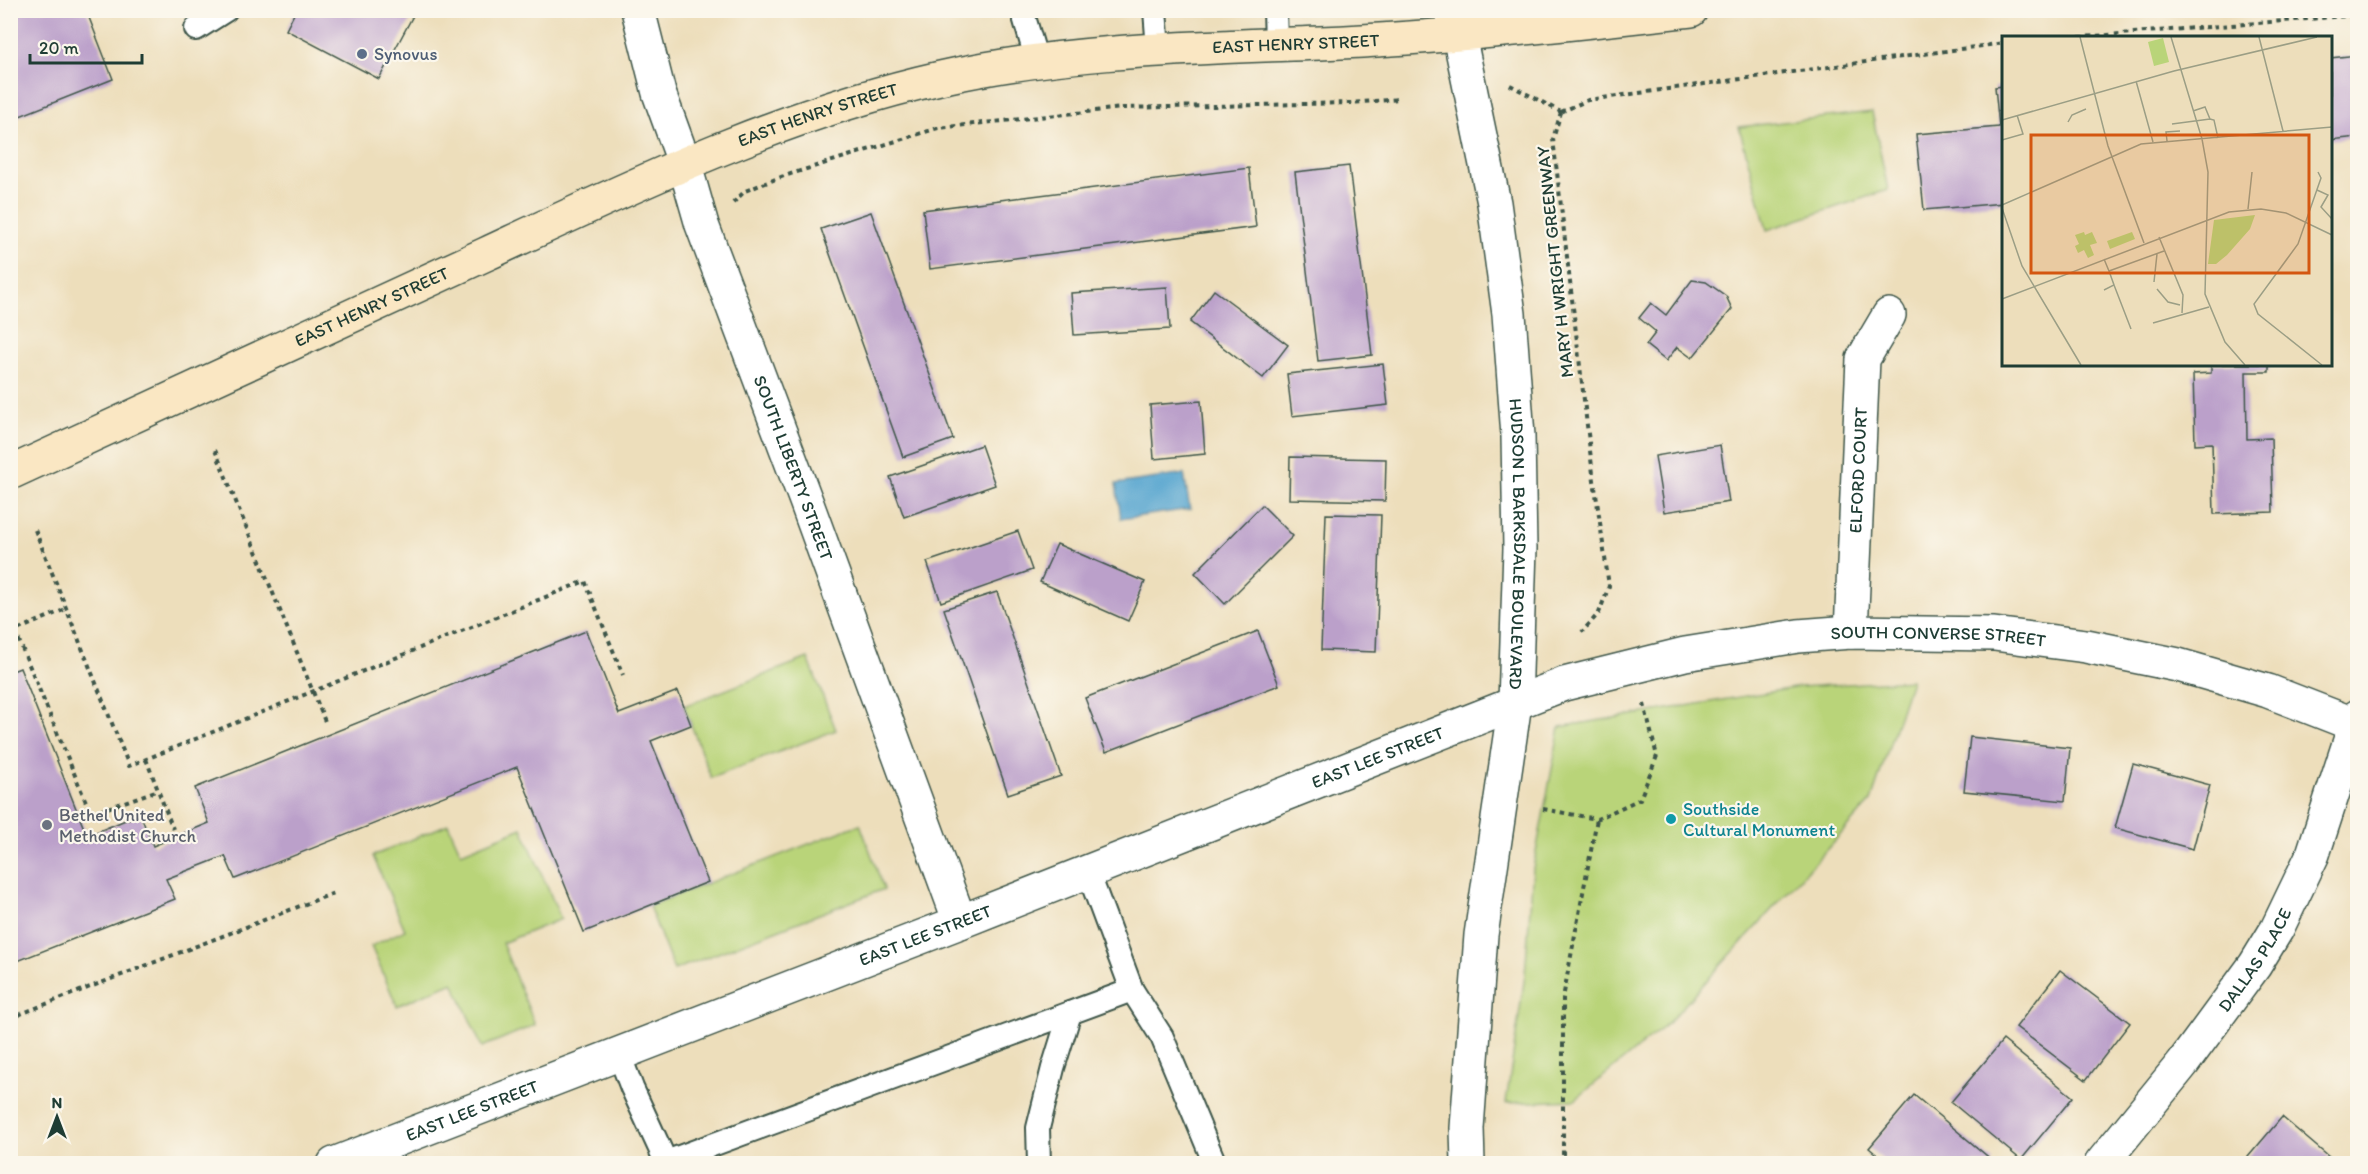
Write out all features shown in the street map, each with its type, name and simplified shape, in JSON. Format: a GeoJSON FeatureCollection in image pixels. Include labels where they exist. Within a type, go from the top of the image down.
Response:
{"type":"FeatureCollection","features":[{"type":"Feature","properties":{"kind":"main road","name":"EAST HENRY STREET"},"geometry":{"type":"LineString","coordinates":[[10,473],[684,162],[804,117],[872,95],[1011,64],[1158,50],[1316,43],[1455,23],[1691,10]]}},
{"type":"Feature","properties":{"kind":"street","name":"SOUTH LIBERTY STREET"},"geometry":{"type":"LineString","coordinates":[[638,10],[659,93],[684,162],[702,225],[960,922]]}},
{"type":"Feature","properties":{"kind":"street","name":"HUDSON L BARKSDALE BOULEVARD"},"geometry":{"type":"LineString","coordinates":[[1455,23],[1494,203],[1509,314],[1518,436],[1520,537],[1515,703],[1481,935],[1467,1128],[1468,1164]]}},
{"type":"Feature","properties":{"kind":"street","name":"ELFORD COURT"},"geometry":{"type":"LineString","coordinates":[[1851,632],[1863,358],[1888,315]]}},
{"type":"Feature","properties":{"kind":"street","name":"SOUTH CONVERSE STREET"},"geometry":{"type":"LineString","coordinates":[[1515,703],[1564,684],[1685,654],[1798,636],[1851,632],[1994,634],[2097,647],[2178,665],[2268,691],[2357,722]]}},
{"type":"Feature","properties":{"kind":"street","name":"EAST LEE STREET"},"geometry":{"type":"LineString","coordinates":[[334,1164],[960,922],[1515,703]]}},
{"type":"Feature","properties":{"kind":"street","name":"DALLAS PLACE"},"geometry":{"type":"LineString","coordinates":[[2101,1164],[2183,1063],[2255,965],[2277,930],[2313,854],[2357,722]]}},
{"type":"Feature","properties":{"kind":"lane"},"geometry":{"type":"LineString","coordinates":[[195,29],[226,10]]}},
{"type":"Feature","properties":{"kind":"lane"},"geometry":{"type":"LineString","coordinates":[[1022,10],[1037,62]]}},
{"type":"Feature","properties":{"kind":"lane"},"geometry":{"type":"LineString","coordinates":[[1155,10],[1158,50]]}},
{"type":"Feature","properties":{"kind":"lane"},"geometry":{"type":"LineString","coordinates":[[1275,10],[1276,43]]}},
{"type":"Feature","properties":{"kind":"lane"},"geometry":{"type":"LineString","coordinates":[[1088,872],[1132,990],[1162,1037],[1215,1164]]}},
{"type":"Feature","properties":{"kind":"lane"},"geometry":{"type":"LineString","coordinates":[[619,1054],[666,1163],[1132,990]]}},
{"type":"Feature","properties":{"kind":"lane"},"geometry":{"type":"LineString","coordinates":[[1039,1164],[1038,1128],[1070,1013]]}},
{"type":"Feature","properties":{"kind":"path"},"geometry":{"type":"LineString","coordinates":[[2095,36],[2358,15]]}},
{"type":"Feature","properties":{"kind":"path"},"geometry":{"type":"LineString","coordinates":[[1510,85],[1561,112],[1588,100],[2002,43]]}},
{"type":"Feature","properties":{"kind":"path"},"geometry":{"type":"LineString","coordinates":[[728,207],[745,191],[782,177],[938,128],[1122,108],[1350,103],[1400,99]]}},
{"type":"Feature","properties":{"kind":"path","name":"MARY H WRIGHT GREENWAY"},"geometry":{"type":"LineString","coordinates":[[1561,112],[1553,139],[1591,459],[1609,586],[1599,613],[1582,632]]}},
{"type":"Feature","properties":{"kind":"path"},"geometry":{"type":"LineString","coordinates":[[214,450],[326,724]]}},
{"type":"Feature","properties":{"kind":"path"},"geometry":{"type":"LineString","coordinates":[[35,530],[129,766],[585,580],[623,675]]}},
{"type":"Feature","properties":{"kind":"path"},"geometry":{"type":"LineString","coordinates":[[66,609],[13,632],[91,814],[158,790]]}},
{"type":"Feature","properties":{"kind":"path"},"geometry":{"type":"LineString","coordinates":[[1543,809],[1597,819],[1640,799],[1657,756],[1644,704]]}},
{"type":"Feature","properties":{"kind":"path"},"geometry":{"type":"LineString","coordinates":[[146,759],[173,829]]}},
{"type":"Feature","properties":{"kind":"path"},"geometry":{"type":"LineString","coordinates":[[1563,1164],[1563,998],[1597,819]]}},
{"type":"Feature","properties":{"kind":"path"},"geometry":{"type":"LineString","coordinates":[[10,1018],[334,893]]}},
{"type":"Feature","properties":{"kind":"green space"},"geometry":{"type":"Polygon","coordinates":[[[1872,112],[1888,190],[1767,230],[1739,127],[1872,112]]]}},
{"type":"Feature","properties":{"kind":"green space"},"geometry":{"type":"Polygon","coordinates":[[[808,658],[836,730],[711,778],[684,706],[808,658]]]}},
{"type":"Feature","properties":{"kind":"green space"},"geometry":{"type":"Polygon","coordinates":[[[1911,680],[1871,801],[1669,1022],[1575,1100],[1506,1103],[1525,975],[1533,868],[1560,727],[1800,687],[1911,680]]]}},
{"type":"Feature","properties":{"kind":"green space"},"geometry":{"type":"Polygon","coordinates":[[[448,824],[461,853],[522,828],[561,919],[502,943],[535,1025],[482,1047],[453,982],[397,1006],[371,946],[405,930],[373,856],[448,824]]]}},
{"type":"Feature","properties":{"kind":"green space"},"geometry":{"type":"Polygon","coordinates":[[[860,824],[884,889],[674,970],[649,906],[860,824]]]}},
{"type":"Feature","properties":{"kind":"water"},"geometry":{"type":"Polygon","coordinates":[[[1184,474],[1190,509],[1121,519],[1116,484],[1184,474]]]}},
{"type":"Feature","properties":{"kind":"building"},"geometry":{"type":"Polygon","coordinates":[[[10,10],[86,10],[113,79],[10,120],[10,10]]]}},
{"type":"Feature","properties":{"kind":"building","name":"Synovus"},"geometry":{"type":"Polygon","coordinates":[[[296,10],[416,10],[379,79],[286,30],[296,10]]]}},
{"type":"Feature","properties":{"kind":"building"},"geometry":{"type":"Polygon","coordinates":[[[2358,55],[2358,137],[2332,140],[2332,58],[2358,55]]]}},
{"type":"Feature","properties":{"kind":"building"},"geometry":{"type":"Polygon","coordinates":[[[2002,86],[2002,203],[1924,210],[1916,134],[1999,127],[1995,87],[2002,86]]]}},
{"type":"Feature","properties":{"kind":"building"},"geometry":{"type":"Polygon","coordinates":[[[1349,166],[1372,355],[1318,361],[1295,172],[1349,166]]]}},
{"type":"Feature","properties":{"kind":"building"},"geometry":{"type":"Polygon","coordinates":[[[1249,168],[1256,227],[930,269],[923,210],[1249,168]]]}},
{"type":"Feature","properties":{"kind":"building"},"geometry":{"type":"Polygon","coordinates":[[[871,212],[953,439],[903,457],[821,229],[871,212]]]}},
{"type":"Feature","properties":{"kind":"building"},"geometry":{"type":"Polygon","coordinates":[[[1692,280],[1706,282],[1726,296],[1732,309],[1692,358],[1677,347],[1666,361],[1646,345],[1656,332],[1639,318],[1651,303],[1666,315],[1692,280]]]}},
{"type":"Feature","properties":{"kind":"building"},"geometry":{"type":"Polygon","coordinates":[[[1167,287],[1170,329],[1074,335],[1071,293],[1167,287]]]}},
{"type":"Feature","properties":{"kind":"building"},"geometry":{"type":"Polygon","coordinates":[[[1214,290],[1288,345],[1263,378],[1190,322],[1214,290]]]}},
{"type":"Feature","properties":{"kind":"building"},"geometry":{"type":"Polygon","coordinates":[[[1383,364],[1388,405],[1292,416],[1287,374],[1383,364]]]}},
{"type":"Feature","properties":{"kind":"building"},"geometry":{"type":"Polygon","coordinates":[[[2211,366],[2269,366],[2269,372],[2246,372],[2247,439],[2271,438],[2273,512],[2214,514],[2212,443],[2195,444],[2193,374],[2211,373],[2211,366]]]}},
{"type":"Feature","properties":{"kind":"building"},"geometry":{"type":"Polygon","coordinates":[[[1201,401],[1205,454],[1154,459],[1150,405],[1201,401]]]}},
{"type":"Feature","properties":{"kind":"building"},"geometry":{"type":"Polygon","coordinates":[[[981,445],[995,485],[904,517],[890,477],[981,445]]]}},
{"type":"Feature","properties":{"kind":"building"},"geometry":{"type":"Polygon","coordinates":[[[1720,445],[1729,502],[1664,512],[1655,456],[1720,445]]]}},
{"type":"Feature","properties":{"kind":"building"},"geometry":{"type":"Polygon","coordinates":[[[1290,457],[1386,459],[1385,501],[1289,499],[1290,457]]]}},
{"type":"Feature","properties":{"kind":"building"},"geometry":{"type":"Polygon","coordinates":[[[1262,505],[1293,536],[1225,604],[1195,573],[1262,505]]]}},
{"type":"Feature","properties":{"kind":"building"},"geometry":{"type":"Polygon","coordinates":[[[1326,514],[1381,515],[1376,652],[1321,650],[1326,514]]]}},
{"type":"Feature","properties":{"kind":"building"},"geometry":{"type":"Polygon","coordinates":[[[1018,531],[1032,570],[941,602],[927,562],[1018,531]]]}},
{"type":"Feature","properties":{"kind":"building"},"geometry":{"type":"Polygon","coordinates":[[[1057,544],[1145,582],[1128,621],[1040,582],[1057,544]]]}},
{"type":"Feature","properties":{"kind":"building"},"geometry":{"type":"Polygon","coordinates":[[[997,592],[1061,776],[1008,794],[944,609],[997,592]]]}},
{"type":"Feature","properties":{"kind":"building"},"geometry":{"type":"Polygon","coordinates":[[[586,631],[619,714],[678,691],[691,725],[651,741],[708,882],[584,932],[517,767],[235,879],[225,856],[166,879],[175,899],[10,964],[10,672],[20,668],[87,836],[140,814],[153,846],[209,823],[195,788],[586,631]]]}},
{"type":"Feature","properties":{"kind":"building"},"geometry":{"type":"Polygon","coordinates":[[[1258,631],[1279,685],[1106,752],[1085,698],[1258,631]]]}},
{"type":"Feature","properties":{"kind":"building"},"geometry":{"type":"Polygon","coordinates":[[[1970,737],[2070,748],[2065,801],[1964,791],[1970,737]]]}},
{"type":"Feature","properties":{"kind":"building"},"geometry":{"type":"Polygon","coordinates":[[[2133,764],[2210,785],[2193,849],[2115,828],[2133,764]]]}},
{"type":"Feature","properties":{"kind":"building"},"geometry":{"type":"Polygon","coordinates":[[[2060,970],[2130,1023],[2086,1080],[2016,1027],[2060,970]]]}},
{"type":"Feature","properties":{"kind":"building"},"geometry":{"type":"Polygon","coordinates":[[[2003,1040],[2073,1097],[2021,1160],[1951,1102],[2003,1040]]]}},
{"type":"Feature","properties":{"kind":"building"},"geometry":{"type":"Polygon","coordinates":[[[1914,1095],[1993,1161],[1991,1164],[1888,1164],[1869,1148],[1914,1095]]]}},
{"type":"Feature","properties":{"kind":"building"},"geometry":{"type":"Polygon","coordinates":[[[2282,1117],[2329,1157],[2323,1164],[2242,1164],[2282,1117]]]}},
{"type":"Feature","properties":{"kind":"place","name":"Synovus"},"geometry":{"type":"Point","coordinates":[362,54]}},
{"type":"Feature","properties":{"kind":"place","name":"Southside Cultural Monument"},"geometry":{"type":"Point","coordinates":[1671,819]}},
{"type":"Feature","properties":{"kind":"place","name":"Bethel United Methodist Church"},"geometry":{"type":"Point","coordinates":[47,825]}}]}
